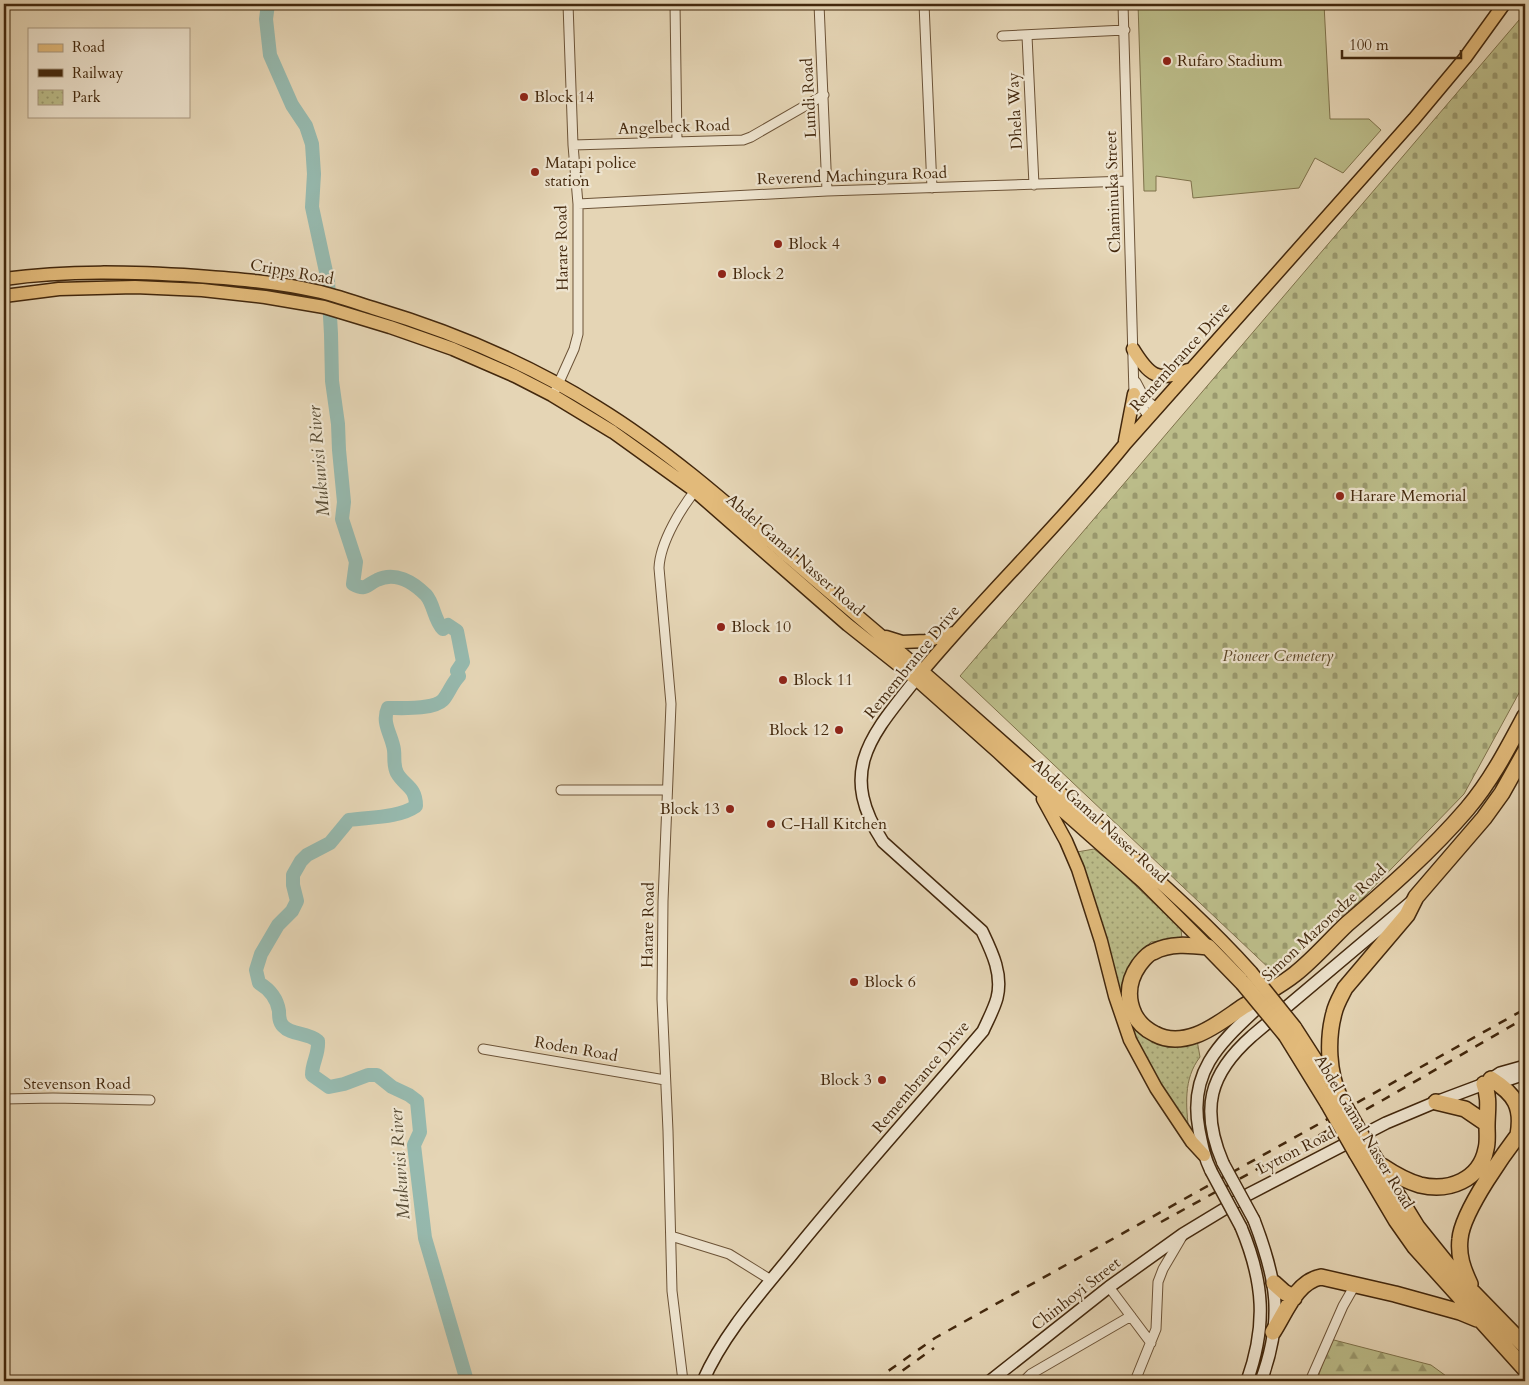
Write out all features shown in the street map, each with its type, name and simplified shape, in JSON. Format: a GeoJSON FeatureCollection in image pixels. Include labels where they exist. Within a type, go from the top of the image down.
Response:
{"type":"FeatureCollection","features":[{"type":"Feature","properties":{"kind":"highway","name":"Simon Mazorodze Road"},"geometry":{"type":"LineString","coordinates":[[1295,974],[1389,887],[1467,808],[1501,760],[1525,716]]}},
{"type":"Feature","properties":{"kind":"highway"},"geometry":{"type":"LineString","coordinates":[[1335,1098],[1330,1033],[1334,1012],[1345,988],[1407,915],[1416,897],[1484,818],[1502,792],[1525,752]]}},
{"type":"Feature","properties":{"kind":"highway"},"geometry":{"type":"LineString","coordinates":[[1208,946],[1169,946],[1150,952],[1134,973],[1130,984],[1130,1008],[1136,1020],[1162,1038],[1184,1038],[1196,1035],[1212,1027],[1295,974]]}},
{"type":"Feature","properties":{"kind":"highway","name":"Abdel Gamal Nasser Road"},"geometry":{"type":"LineString","coordinates":[[1208,946],[1247,978],[1290,1031],[1335,1098],[1396,1220],[1415,1247],[1525,1369]]}},
{"type":"Feature","properties":{"kind":"highway"},"geometry":{"type":"LineString","coordinates":[[1378,1164],[1397,1176],[1421,1185],[1447,1186],[1458,1184],[1473,1174],[1483,1160],[1487,1148],[1488,1097],[1491,1082],[1509,1093],[1517,1105],[1522,1130],[1499,1162],[1462,1225],[1460,1238],[1461,1264],[1474,1294]]}},
{"type":"Feature","properties":{"kind":"highway"},"geometry":{"type":"LineString","coordinates":[[1436,1102],[1465,1109],[1487,1124]]}},
{"type":"Feature","properties":{"kind":"highway","name":"Abdel Gamal Nasser Road"},"geometry":{"type":"LineString","coordinates":[[1363,1151],[1378,1164],[1417,1227],[1454,1273],[1525,1346]]}},
{"type":"Feature","properties":{"kind":"highway"},"geometry":{"type":"LineString","coordinates":[[1273,1332],[1305,1283],[1321,1277],[1355,1284],[1460,1312],[1481,1320]]}},
{"type":"Feature","properties":{"kind":"highway"},"geometry":{"type":"LineString","coordinates":[[1274,1283],[1294,1298]]}},
{"type":"Feature","properties":{"kind":"main road","name":"Remembrance Drive"},"geometry":{"type":"LineString","coordinates":[[919,675],[954,633],[1099,476],[1124,444],[1414,119],[1464,58],[1504,4]]}},
{"type":"Feature","properties":{"kind":"main road","name":"Cripps Road"},"geometry":{"type":"LineString","coordinates":[[4,279],[60,274],[127,272],[248,280],[321,292],[390,313],[464,340],[524,366],[555,390]]}},
{"type":"Feature","properties":{"kind":"main road","name":"Cripps Road"},"geometry":{"type":"LineString","coordinates":[[4,296],[59,289],[135,287],[202,290],[265,297],[324,307],[453,348],[514,376],[555,390]]}},
{"type":"Feature","properties":{"kind":"main road"},"geometry":{"type":"LineString","coordinates":[[1133,349],[1144,366],[1157,375],[1175,376],[1193,368]]}},
{"type":"Feature","properties":{"kind":"main road","name":"Abdel Gamal Nasser Road"},"geometry":{"type":"LineString","coordinates":[[555,390],[594,405],[639,434],[848,625],[919,675],[1152,875],[1231,950],[1247,978]]}},
{"type":"Feature","properties":{"kind":"main road"},"geometry":{"type":"LineString","coordinates":[[1124,444],[1134,394]]}},
{"type":"Feature","properties":{"kind":"main road","name":"Abdel Gamal Nasser Road"},"geometry":{"type":"LineString","coordinates":[[699,487],[879,634],[1039,790],[1143,882],[1208,946]]}},
{"type":"Feature","properties":{"kind":"main road"},"geometry":{"type":"LineString","coordinates":[[879,634],[902,642],[926,641],[954,633]]}},
{"type":"Feature","properties":{"kind":"main road"},"geometry":{"type":"LineString","coordinates":[[1039,790],[1066,841],[1078,869],[1101,941],[1115,996],[1130,1040],[1156,1088],[1192,1142],[1204,1156]]}},
{"type":"Feature","properties":{"kind":"street","name":"Harare Road"},"geometry":{"type":"LineString","coordinates":[[555,390],[574,349],[578,334],[578,204],[573,145],[568,4]]}},
{"type":"Feature","properties":{"kind":"street"},"geometry":{"type":"LineString","coordinates":[[675,4],[677,142]]}},
{"type":"Feature","properties":{"kind":"street","name":"Lundi Road"},"geometry":{"type":"LineString","coordinates":[[819,4],[827,191]]}},
{"type":"Feature","properties":{"kind":"street"},"geometry":{"type":"LineString","coordinates":[[924,4],[932,188]]}},
{"type":"Feature","properties":{"kind":"street","name":"Chaminuka Street"},"geometry":{"type":"LineString","coordinates":[[1124,4],[1134,394]]}},
{"type":"Feature","properties":{"kind":"street"},"geometry":{"type":"LineString","coordinates":[[1002,36],[1124,30]]}},
{"type":"Feature","properties":{"kind":"street","name":"Dhela Way"},"geometry":{"type":"LineString","coordinates":[[1027,36],[1034,185]]}},
{"type":"Feature","properties":{"kind":"street","name":"Angelbeck Road"},"geometry":{"type":"LineString","coordinates":[[573,145],[743,140],[824,95]]}},
{"type":"Feature","properties":{"kind":"street","name":"Reverend Machingura Road"},"geometry":{"type":"LineString","coordinates":[[578,204],[827,191],[1128,181]]}},
{"type":"Feature","properties":{"kind":"street"},"geometry":{"type":"LineString","coordinates":[[1134,380],[1153,412]]}},
{"type":"Feature","properties":{"kind":"street"},"geometry":{"type":"LineString","coordinates":[[1134,394],[1139,404],[1153,412]]}},
{"type":"Feature","properties":{"kind":"street","name":"Harare Road"},"geometry":{"type":"LineString","coordinates":[[682,1381],[672,1291],[661,987],[671,704],[658,576],[663,545],[669,532],[699,487]]}},
{"type":"Feature","properties":{"kind":"street","name":"Remembrance Drive"},"geometry":{"type":"LineString","coordinates":[[703,1381],[710,1365],[729,1335],[771,1280],[820,1219],[983,1031],[997,998],[998,971],[991,949],[982,931],[883,842],[872,825],[863,802],[860,787],[861,770],[867,747],[919,675]]}},
{"type":"Feature","properties":{"kind":"street"},"geometry":{"type":"LineString","coordinates":[[561,790],[668,790]]}},
{"type":"Feature","properties":{"kind":"street"},"geometry":{"type":"LineString","coordinates":[[1261,1381],[1273,1332],[1276,1307],[1274,1283],[1262,1240],[1254,1220],[1215,1144],[1210,1108],[1217,1078],[1230,1058],[1252,1036],[1416,897]]}},
{"type":"Feature","properties":{"kind":"street","name":"Simon Mazorodze Road"},"geometry":{"type":"LineString","coordinates":[[1247,1381],[1258,1348],[1260,1309],[1256,1269],[1251,1250],[1241,1226],[1204,1156],[1196,1107],[1198,1088],[1207,1063],[1240,1024],[1295,974]]}},
{"type":"Feature","properties":{"kind":"street","name":"Roden Road"},"geometry":{"type":"LineString","coordinates":[[483,1049],[665,1080]]}},
{"type":"Feature","properties":{"kind":"street","name":"Lytton Road"},"geometry":{"type":"LineString","coordinates":[[1491,1082],[1500,1073],[1525,1066]]}},
{"type":"Feature","properties":{"kind":"street","name":"Lytton Road"},"geometry":{"type":"LineString","coordinates":[[1183,1234],[1249,1194],[1386,1123],[1491,1082],[1525,1074]]}},
{"type":"Feature","properties":{"kind":"street","name":"Stevenson Road"},"geometry":{"type":"LineString","coordinates":[[4,1099],[150,1100]]}},
{"type":"Feature","properties":{"kind":"street"},"geometry":{"type":"LineString","coordinates":[[1135,1381],[1156,1329],[1158,1282],[1183,1234]]}},
{"type":"Feature","properties":{"kind":"street","name":"Chinhoyi Street"},"geometry":{"type":"LineString","coordinates":[[990,1381],[1109,1288],[1183,1234]]}},
{"type":"Feature","properties":{"kind":"street"},"geometry":{"type":"LineString","coordinates":[[671,1236],[729,1254],[771,1280]]}},
{"type":"Feature","properties":{"kind":"street"},"geometry":{"type":"LineString","coordinates":[[1310,1381],[1342,1306],[1355,1284]]}},
{"type":"Feature","properties":{"kind":"street"},"geometry":{"type":"LineString","coordinates":[[1109,1288],[1151,1343]]}},
{"type":"Feature","properties":{"kind":"street"},"geometry":{"type":"LineString","coordinates":[[1024,1381],[1031,1374],[1107,1332],[1131,1316]]}},
{"type":"Feature","properties":{"kind":"green space","name":"Rufaro Stadium"},"geometry":{"type":"Polygon","coordinates":[[[1138,4],[1324,4],[1330,119],[1369,119],[1381,130],[1343,173],[1315,158],[1299,188],[1193,198],[1191,181],[1156,176],[1156,191],[1144,191],[1138,4]]]}},
{"type":"Feature","properties":{"kind":"green space","name":"Pioneer Cemetery"},"geometry":{"type":"Polygon","coordinates":[[[1525,13],[1525,682],[1464,794],[1361,900],[1273,972],[960,676],[1525,13]]]}},
{"type":"Feature","properties":{"kind":"green space"},"geometry":{"type":"Polygon","coordinates":[[[1094,849],[1115,866],[1181,929],[1182,939],[1151,942],[1138,954],[1128,967],[1123,995],[1138,1027],[1197,1040],[1200,1057],[1191,1074],[1187,1093],[1189,1133],[1133,1037],[1077,852],[1094,849]]]}},
{"type":"Feature","properties":{"kind":"green space"},"geometry":{"type":"Polygon","coordinates":[[[1330,1339],[1431,1365],[1453,1381],[1317,1381],[1330,1339]]]}},
{"type":"Feature","properties":{"kind":"waterway","name":"Mukuvisi River"},"geometry":{"type":"LineString","coordinates":[[268,4],[266,19],[270,55],[292,105],[306,126],[312,144],[314,174],[312,207],[328,281],[332,381],[338,424],[344,502],[342,519],[356,562],[353,584],[363,587],[377,580],[390,577],[397,577],[410,582],[429,599],[443,629],[448,625],[457,631],[463,662],[457,671],[459,676],[443,700],[432,705],[417,708],[388,708],[386,713],[386,724],[393,745],[396,770],[412,790],[416,806],[393,815],[349,820],[330,843],[307,855],[301,861],[293,875],[293,885],[297,901],[292,911],[278,925],[261,954],[256,970],[259,983],[269,991],[276,1002],[283,1026],[290,1031],[309,1036],[318,1041],[312,1075],[329,1087],[344,1084],[368,1075],[377,1075],[392,1087],[417,1101],[420,1132],[414,1145],[425,1238],[467,1381]]}},
{"type":"Feature","properties":{"kind":"railway"},"geometry":{"type":"LineString","coordinates":[[874,1381],[935,1338],[1525,1009]]}},
{"type":"Feature","properties":{"kind":"railway"},"geometry":{"type":"LineString","coordinates":[[1161,1222],[1383,1100],[1525,1018]]}},
{"type":"Feature","properties":{"kind":"railway"},"geometry":{"type":"LineString","coordinates":[[888,1381],[934,1348]]}},
{"type":"Feature","properties":{"kind":"place","name":"Rufaro Stadium"},"geometry":{"type":"Point","coordinates":[1167,61]}},
{"type":"Feature","properties":{"kind":"place","name":"Block 14"},"geometry":{"type":"Point","coordinates":[524,97]}},
{"type":"Feature","properties":{"kind":"place","name":"Matapi police station"},"geometry":{"type":"Point","coordinates":[535,172]}},
{"type":"Feature","properties":{"kind":"place","name":"Block 4"},"geometry":{"type":"Point","coordinates":[778,244]}},
{"type":"Feature","properties":{"kind":"place","name":"Block 2"},"geometry":{"type":"Point","coordinates":[722,274]}},
{"type":"Feature","properties":{"kind":"place","name":"Harare Memorial"},"geometry":{"type":"Point","coordinates":[1340,496]}},
{"type":"Feature","properties":{"kind":"place","name":"Block 10"},"geometry":{"type":"Point","coordinates":[721,627]}},
{"type":"Feature","properties":{"kind":"place","name":"Block 11"},"geometry":{"type":"Point","coordinates":[783,680]}},
{"type":"Feature","properties":{"kind":"place","name":"Block 12"},"geometry":{"type":"Point","coordinates":[839,730]}},
{"type":"Feature","properties":{"kind":"place","name":"Block 13"},"geometry":{"type":"Point","coordinates":[730,809]}},
{"type":"Feature","properties":{"kind":"place","name":"C-Hall Kitchen"},"geometry":{"type":"Point","coordinates":[771,824]}},
{"type":"Feature","properties":{"kind":"place","name":"Block 6"},"geometry":{"type":"Point","coordinates":[854,982]}},
{"type":"Feature","properties":{"kind":"place","name":"Block 3"},"geometry":{"type":"Point","coordinates":[882,1080]}}]}
